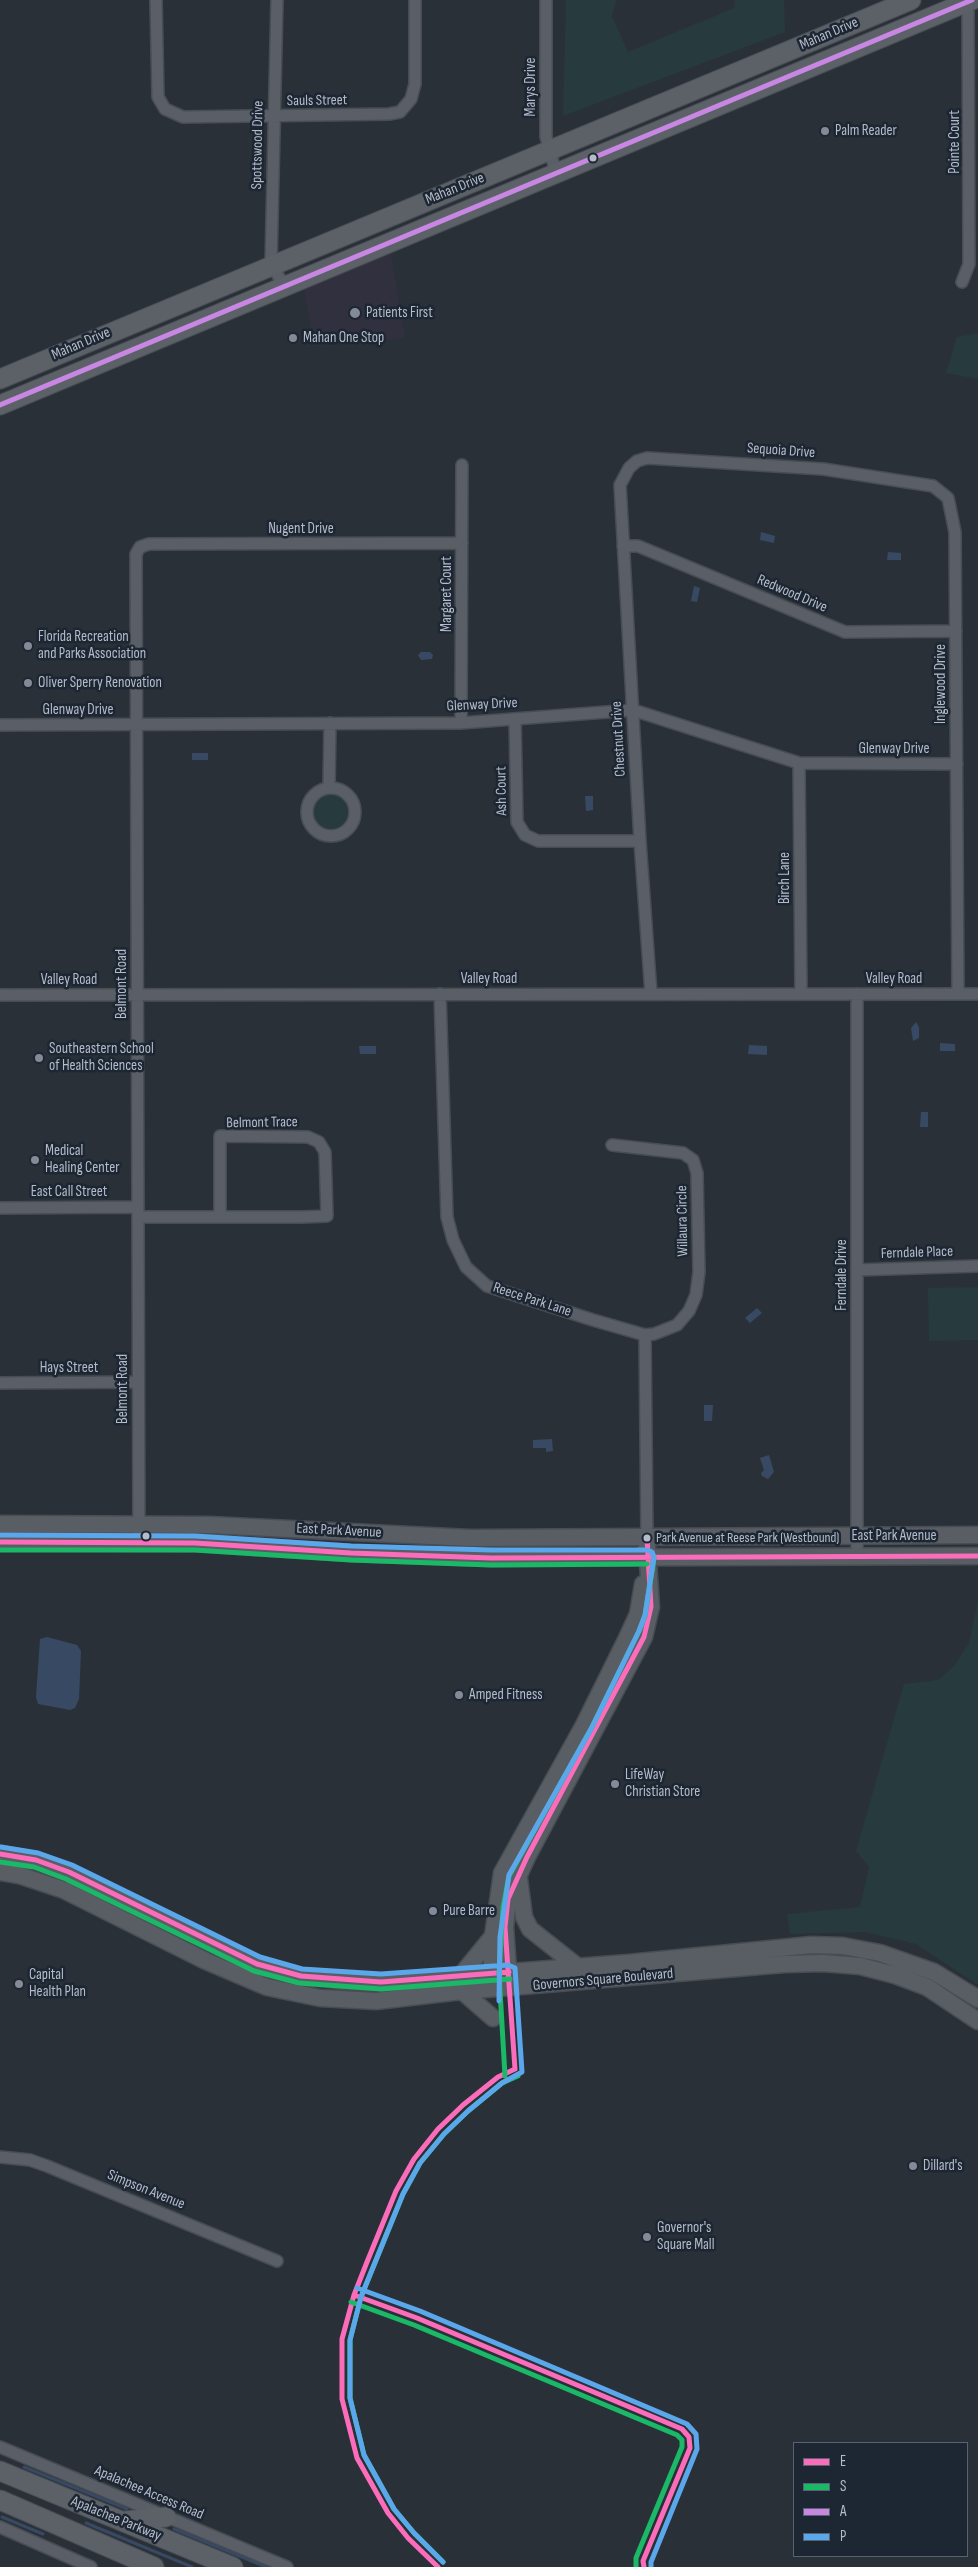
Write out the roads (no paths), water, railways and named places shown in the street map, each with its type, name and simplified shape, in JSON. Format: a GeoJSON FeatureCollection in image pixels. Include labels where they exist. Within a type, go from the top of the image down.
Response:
{"type":"FeatureCollection","features":[{"type":"Feature","properties":{"kind":"main road","name":"Mahan Drive"},"geometry":{"type":"LineString","coordinates":[[0,378],[910,0]]}},
{"type":"Feature","properties":{"kind":"main road","name":"Mahan Drive"},"geometry":{"type":"LineString","coordinates":[[0,405],[969,1]]}},
{"type":"Feature","properties":{"kind":"main road"},"geometry":{"type":"LineString","coordinates":[[816,39],[826,61]]}},
{"type":"Feature","properties":{"kind":"main road"},"geometry":{"type":"LineString","coordinates":[[112,331],[118,355]]}},
{"type":"Feature","properties":{"kind":"main road","name":"Apalachee Parkway"},"geometry":{"type":"LineString","coordinates":[[2,2478],[121,2521],[233,2567]]}},
{"type":"Feature","properties":{"kind":"main road","name":"Apalachee Parkway"},"geometry":{"type":"LineString","coordinates":[[0,2500],[154,2567]]}},
{"type":"Feature","properties":{"kind":"main road"},"geometry":{"type":"LineString","coordinates":[[121,2521],[166,2517]]}},
{"type":"Feature","properties":{"kind":"street","name":"Sauls Street"},"geometry":{"type":"LineString","coordinates":[[156,0],[156,92],[165,109],[182,117],[274,117],[389,114],[400,112],[408,104],[415,84],[414,0]]}},
{"type":"Feature","properties":{"kind":"street","name":"Spottswood Drive"},"geometry":{"type":"LineString","coordinates":[[271,264],[277,0]]}},
{"type":"Feature","properties":{"kind":"street","name":"Marys Drive"},"geometry":{"type":"LineString","coordinates":[[546,0],[546,137],[556,173]]}},
{"type":"Feature","properties":{"kind":"street","name":"Pointe Court"},"geometry":{"type":"LineString","coordinates":[[962,282],[970,264],[969,1]]}},
{"type":"Feature","properties":{"kind":"street"},"geometry":{"type":"LineString","coordinates":[[271,264],[285,287]]}},
{"type":"Feature","properties":{"kind":"street","name":"Sequoia Drive"},"geometry":{"type":"LineString","coordinates":[[621,482],[633,464],[647,458],[823,470],[933,486],[946,495]]}},
{"type":"Feature","properties":{"kind":"street","name":"Margaret Court"},"geometry":{"type":"LineString","coordinates":[[461,723],[462,465]]}},
{"type":"Feature","properties":{"kind":"street","name":"Chestnut Drive"},"geometry":{"type":"LineString","coordinates":[[621,482],[632,710],[651,994]]}},
{"type":"Feature","properties":{"kind":"street","name":"Inglewood Drive"},"geometry":{"type":"LineString","coordinates":[[946,495],[951,507],[955,532],[958,994]]}},
{"type":"Feature","properties":{"kind":"street","name":"Nugent Drive"},"geometry":{"type":"LineString","coordinates":[[140,547],[149,544],[462,543]]}},
{"type":"Feature","properties":{"kind":"street","name":"Redwood Drive"},"geometry":{"type":"LineString","coordinates":[[623,546],[638,546],[845,632],[956,631]]}},
{"type":"Feature","properties":{"kind":"street","name":"Belmont Road"},"geometry":{"type":"LineString","coordinates":[[139,1541],[136,554],[140,547]]}},
{"type":"Feature","properties":{"kind":"street","name":"Glenway Drive"},"geometry":{"type":"LineString","coordinates":[[0,725],[461,723],[632,710],[799,762],[957,764]]}},
{"type":"Feature","properties":{"kind":"street","name":"Ash Court"},"geometry":{"type":"LineString","coordinates":[[515,718],[517,822],[525,835],[538,841],[640,841]]}},
{"type":"Feature","properties":{"kind":"street"},"geometry":{"type":"LineString","coordinates":[[329,788],[330,723]]}},
{"type":"Feature","properties":{"kind":"street","name":"Birch Lane"},"geometry":{"type":"LineString","coordinates":[[799,762],[801,994]]}},
{"type":"Feature","properties":{"kind":"street"},"geometry":{"type":"LineString","coordinates":[[329,788],[342,790],[349,796],[355,811],[354,821],[349,828],[334,836],[320,834],[314,829],[307,814],[308,803],[313,796],[319,791],[329,788]]}},
{"type":"Feature","properties":{"kind":"street","name":"Reece Park Lane"},"geometry":{"type":"LineString","coordinates":[[440,994],[447,1217],[459,1256],[471,1274],[487,1286],[645,1335]]}},
{"type":"Feature","properties":{"kind":"street","name":"Ferndale Drive"},"geometry":{"type":"LineString","coordinates":[[857,994],[857,1557]]}},
{"type":"Feature","properties":{"kind":"street","name":"Valley Road"},"geometry":{"type":"LineString","coordinates":[[0,995],[978,994]]}},
{"type":"Feature","properties":{"kind":"street","name":"Belmont Trace"},"geometry":{"type":"LineString","coordinates":[[138,1212],[220,1217],[327,1216],[325,1152],[319,1142],[308,1137],[220,1136],[220,1217]]}},
{"type":"Feature","properties":{"kind":"street","name":"Willaura Circle"},"geometry":{"type":"LineString","coordinates":[[612,1145],[683,1153],[693,1160],[697,1173],[699,1272],[696,1295],[689,1311],[677,1325],[654,1334],[645,1335]]}},
{"type":"Feature","properties":{"kind":"street","name":"East Call Street"},"geometry":{"type":"LineString","coordinates":[[0,1208],[138,1212]]}},
{"type":"Feature","properties":{"kind":"street","name":"Ferndale Place"},"geometry":{"type":"LineString","coordinates":[[857,1270],[978,1266]]}},
{"type":"Feature","properties":{"kind":"street"},"geometry":{"type":"LineString","coordinates":[[509,1980],[506,1913],[508,1899],[518,1874],[644,1637],[651,1607],[647,1557],[645,1335]]}},
{"type":"Feature","properties":{"kind":"street","name":"Hays Street"},"geometry":{"type":"LineString","coordinates":[[0,1383],[138,1382]]}},
{"type":"Feature","properties":{"kind":"street","name":"East Park Avenue"},"geometry":{"type":"LineString","coordinates":[[0,1524],[253,1526],[470,1538],[978,1535]]}},
{"type":"Feature","properties":{"kind":"street","name":"East Park Avenue"},"geometry":{"type":"LineString","coordinates":[[0,1542],[195,1542],[414,1556],[491,1558],[978,1556]]}},
{"type":"Feature","properties":{"kind":"street"},"geometry":{"type":"LineString","coordinates":[[491,1981],[493,1936],[502,1873],[584,1725],[632,1628],[638,1614],[647,1557]]}},
{"type":"Feature","properties":{"kind":"street","name":"Governors Square Boulevard"},"geometry":{"type":"LineString","coordinates":[[0,1854],[35,1860],[69,1872],[257,1964],[301,1976],[355,1982],[462,1983],[823,1962],[851,1965],[895,1976],[927,1987],[978,2021]]}},
{"type":"Feature","properties":{"kind":"street"},"geometry":{"type":"LineString","coordinates":[[30,1879],[35,1860]]}},
{"type":"Feature","properties":{"kind":"street","name":"Governors Square Boulevard"},"geometry":{"type":"LineString","coordinates":[[0,1872],[64,1890],[178,1947],[267,1987],[320,1998],[376,2001],[462,1983]]}},
{"type":"Feature","properties":{"kind":"street"},"geometry":{"type":"LineString","coordinates":[[518,1874],[520,1902],[530,1929],[578,1967]]}},
{"type":"Feature","properties":{"kind":"street"},"geometry":{"type":"LineString","coordinates":[[164,1940],[180,1926]]}},
{"type":"Feature","properties":{"kind":"street"},"geometry":{"type":"LineString","coordinates":[[178,1947],[180,1926]]}},
{"type":"Feature","properties":{"kind":"street"},"geometry":{"type":"LineString","coordinates":[[493,1936],[462,1983],[493,2018]]}},
{"type":"Feature","properties":{"kind":"street"},"geometry":{"type":"LineString","coordinates":[[784,1946],[785,1964]]}},
{"type":"Feature","properties":{"kind":"street","name":"Governors Square Boulevard"},"geometry":{"type":"LineString","coordinates":[[509,1980],[578,1967],[784,1946],[843,1946],[880,1953],[934,1972],[978,1999]]}},
{"type":"Feature","properties":{"kind":"street"},"geometry":{"type":"LineString","coordinates":[[354,2001],[355,1982]]}},
{"type":"Feature","properties":{"kind":"street","name":"Simpson Avenue"},"geometry":{"type":"LineString","coordinates":[[0,2158],[30,2160],[48,2166],[277,2261]]}},
{"type":"Feature","properties":{"kind":"street","name":"Apalachee Access Road"},"geometry":{"type":"LineString","coordinates":[[0,2447],[287,2567]]}},
{"type":"Feature","properties":{"kind":"street"},"geometry":{"type":"LineString","coordinates":[[0,2527],[91,2567]]}},
{"type":"Feature","properties":{"kind":"water"},"geometry":{"type":"Polygon","coordinates":[[[761,532],[775,536],[774,543],[760,540],[761,532]]]}},
{"type":"Feature","properties":{"kind":"water"},"geometry":{"type":"Polygon","coordinates":[[[888,552],[901,553],[901,560],[887,560],[888,552]]]}},
{"type":"Feature","properties":{"kind":"water"},"geometry":{"type":"Polygon","coordinates":[[[694,586],[700,588],[697,602],[691,601],[694,586]]]}},
{"type":"Feature","properties":{"kind":"water"},"geometry":{"type":"Polygon","coordinates":[[[421,652],[430,652],[433,655],[432,659],[421,660],[418,655],[421,652]]]}},
{"type":"Feature","properties":{"kind":"water"},"geometry":{"type":"Polygon","coordinates":[[[192,753],[208,753],[208,760],[192,760],[192,753]]]}},
{"type":"Feature","properties":{"kind":"water"},"geometry":{"type":"Polygon","coordinates":[[[585,796],[593,796],[593,810],[586,811],[585,796]]]}},
{"type":"Feature","properties":{"kind":"water"},"geometry":{"type":"Polygon","coordinates":[[[916,1022],[919,1027],[919,1038],[913,1041],[911,1028],[916,1022]]]}},
{"type":"Feature","properties":{"kind":"water"},"geometry":{"type":"Polygon","coordinates":[[[940,1043],[955,1044],[955,1051],[940,1051],[940,1043]]]}},
{"type":"Feature","properties":{"kind":"water"},"geometry":{"type":"Polygon","coordinates":[[[749,1045],[767,1046],[767,1055],[748,1054],[749,1045]]]}},
{"type":"Feature","properties":{"kind":"water"},"geometry":{"type":"Polygon","coordinates":[[[359,1046],[376,1046],[376,1054],[360,1054],[359,1046]]]}},
{"type":"Feature","properties":{"kind":"water"},"geometry":{"type":"Polygon","coordinates":[[[921,1112],[928,1112],[928,1127],[920,1127],[921,1112]]]}},
{"type":"Feature","properties":{"kind":"water"},"geometry":{"type":"Polygon","coordinates":[[[757,1308],[762,1313],[750,1323],[745,1318],[757,1308]]]}},
{"type":"Feature","properties":{"kind":"water"},"geometry":{"type":"Polygon","coordinates":[[[704,1405],[713,1405],[712,1421],[704,1421],[704,1405]]]}},
{"type":"Feature","properties":{"kind":"water"},"geometry":{"type":"Polygon","coordinates":[[[552,1439],[553,1451],[546,1452],[546,1448],[533,1448],[533,1440],[552,1439]]]}},
{"type":"Feature","properties":{"kind":"water"},"geometry":{"type":"Polygon","coordinates":[[[769,1455],[774,1472],[768,1479],[762,1476],[761,1473],[764,1470],[760,1458],[769,1455]]]}},
{"type":"Feature","properties":{"kind":"water"},"geometry":{"type":"Polygon","coordinates":[[[47,1637],[77,1645],[81,1651],[79,1699],[75,1708],[70,1710],[38,1704],[36,1697],[40,1639],[47,1637]]]}},
{"type":"Feature","properties":{"kind":"waterway"},"geometry":{"type":"LineString","coordinates":[[24,2467],[127,2509]]}},
{"type":"Feature","properties":{"kind":"waterway"},"geometry":{"type":"LineString","coordinates":[[2,2517],[43,2534]]}},
{"type":"Feature","properties":{"kind":"waterway"},"geometry":{"type":"LineString","coordinates":[[86,2523],[192,2567]]}},
{"type":"Feature","properties":{"kind":"waterway"},"geometry":{"type":"LineString","coordinates":[[174,2529],[266,2567]]}},
{"type":"Feature","properties":{"kind":"place","name":"Palm Reader"},"geometry":{"type":"Point","coordinates":[825,131]}},
{"type":"Feature","properties":{"kind":"place","name":"Patients First"},"geometry":{"type":"Point","coordinates":[355,313]}},
{"type":"Feature","properties":{"kind":"place","name":"Mahan One Stop"},"geometry":{"type":"Point","coordinates":[293,338]}},
{"type":"Feature","properties":{"kind":"place","name":"Florida Recreation and Parks Association"},"geometry":{"type":"Point","coordinates":[28,646]}},
{"type":"Feature","properties":{"kind":"place","name":"Oliver Sperry Renovation"},"geometry":{"type":"Point","coordinates":[28,683]}},
{"type":"Feature","properties":{"kind":"place","name":"Southeastern School of Health Sciences"},"geometry":{"type":"Point","coordinates":[39,1058]}},
{"type":"Feature","properties":{"kind":"place","name":"Medical Healing Center"},"geometry":{"type":"Point","coordinates":[35,1160]}},
{"type":"Feature","properties":{"kind":"place","name":"Park Avenue at Reese Park (Westbound)"},"geometry":{"type":"Point","coordinates":[647,1538]}},
{"type":"Feature","properties":{"kind":"place","name":"Amped Fitness"},"geometry":{"type":"Point","coordinates":[459,1695]}},
{"type":"Feature","properties":{"kind":"place","name":"LifeWay Christian Store"},"geometry":{"type":"Point","coordinates":[615,1784]}},
{"type":"Feature","properties":{"kind":"place","name":"Pure Barre"},"geometry":{"type":"Point","coordinates":[433,1911]}},
{"type":"Feature","properties":{"kind":"place","name":"Capital Health Plan"},"geometry":{"type":"Point","coordinates":[19,1984]}},
{"type":"Feature","properties":{"kind":"place","name":"Dillard's"},"geometry":{"type":"Point","coordinates":[913,2166]}},
{"type":"Feature","properties":{"kind":"place","name":"Governor's Square Mall"},"geometry":{"type":"Point","coordinates":[647,2237]}}]}
